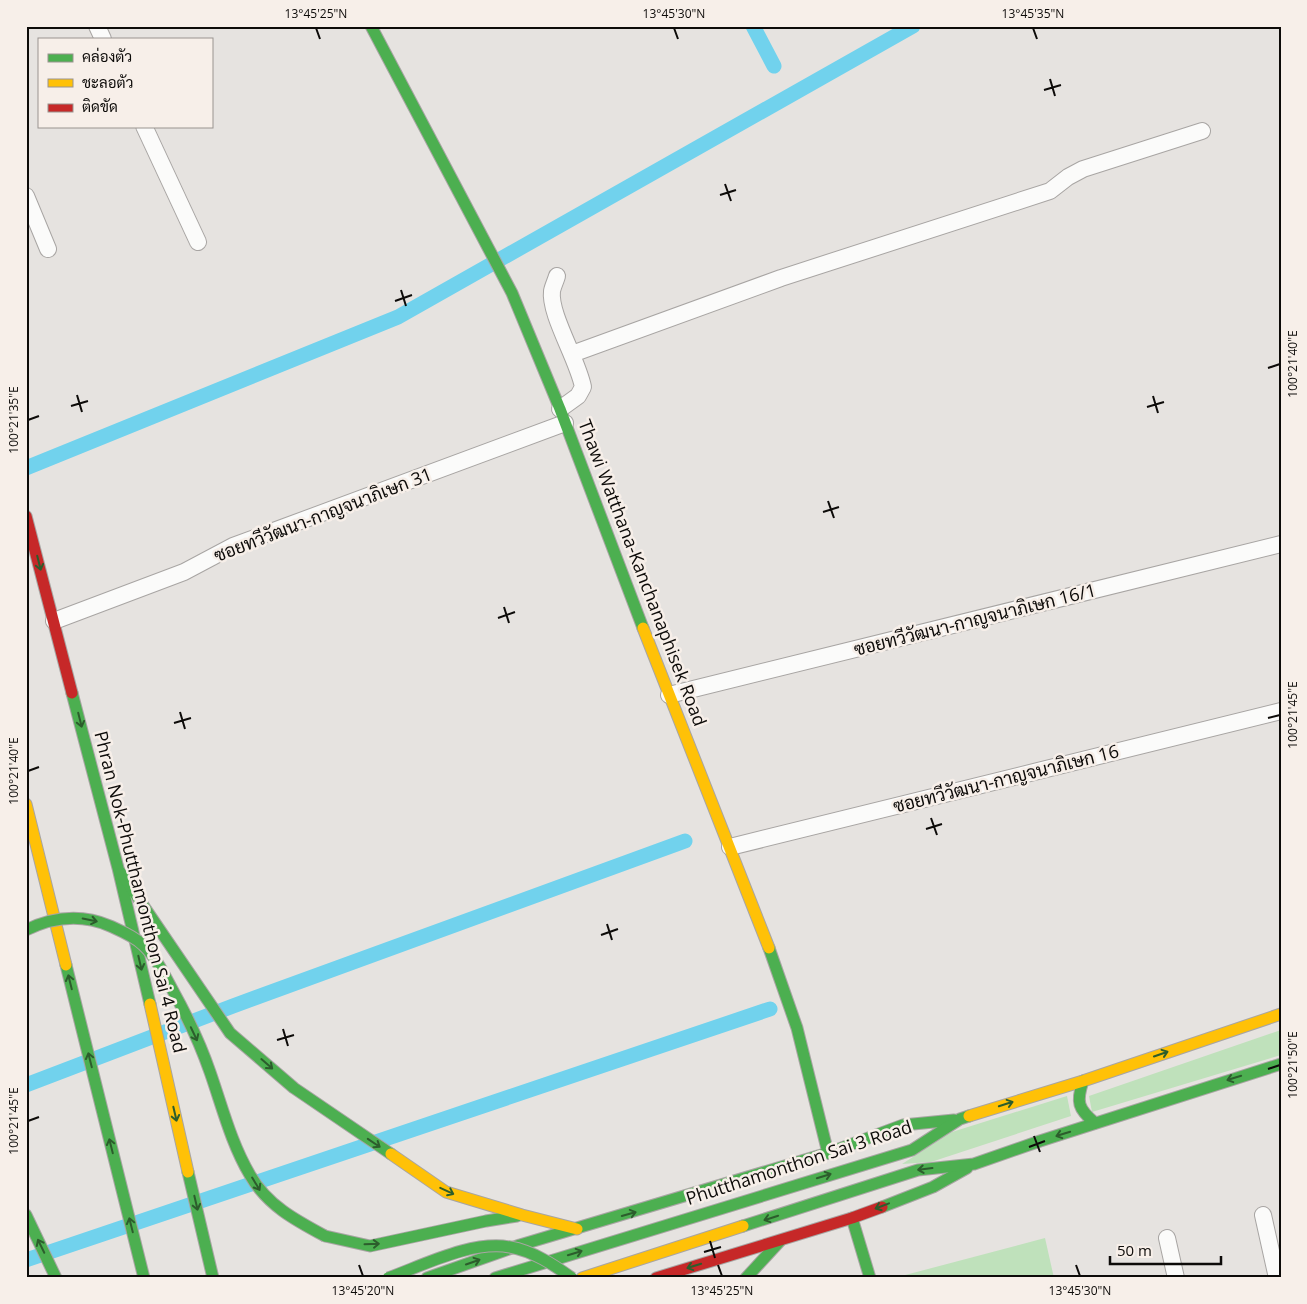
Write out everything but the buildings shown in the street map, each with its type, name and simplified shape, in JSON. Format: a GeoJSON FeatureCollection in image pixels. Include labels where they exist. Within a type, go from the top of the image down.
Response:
{"type":"FeatureCollection","features":[{"type":"Feature","properties":{"kind":"main road","name":"Thawi Watthana-Kanchanaphisek Road"},"geometry":{"type":"LineString","coordinates":[[371,26],[512,293],[563,416],[669,695],[730,847],[797,1028],[828,1153]]}},
{"type":"Feature","properties":{"kind":"main road","name":"Phran Nok-Phutthamonthon Sai 4 Road"},"geometry":{"type":"LineString","coordinates":[[26,516],[118,868],[213,1278]]}},
{"type":"Feature","properties":{"kind":"main road"},"geometry":{"type":"LineString","coordinates":[[26,804],[144,1278]]}},
{"type":"Feature","properties":{"kind":"main road"},"geometry":{"type":"LineString","coordinates":[[118,868],[230,1033],[294,1088],[446,1192],[522,1216],[577,1229]]}},
{"type":"Feature","properties":{"kind":"main road"},"geometry":{"type":"LineString","coordinates":[[26,930],[37,924],[68,917],[92,919],[114,928],[142,944],[164,973],[182,1008],[205,1057],[241,1159],[260,1191],[279,1210],[324,1236],[370,1246],[486,1221],[522,1216]]}},
{"type":"Feature","properties":{"kind":"main road","name":"Phutthamonthon Sai 3 Road"},"geometry":{"type":"LineString","coordinates":[[495,1278],[643,1231],[912,1150],[960,1119],[1083,1081],[1281,1014]]}},
{"type":"Feature","properties":{"kind":"main road"},"geometry":{"type":"LineString","coordinates":[[656,1278],[852,1218],[933,1187],[974,1164],[1281,1064]]}},
{"type":"Feature","properties":{"kind":"main road"},"geometry":{"type":"LineString","coordinates":[[1083,1081],[1078,1105],[1095,1124]]}},
{"type":"Feature","properties":{"kind":"main road"},"geometry":{"type":"LineString","coordinates":[[427,1278],[520,1245],[666,1204],[828,1153],[903,1125],[960,1119]]}},
{"type":"Feature","properties":{"kind":"main road"},"geometry":{"type":"LineString","coordinates":[[582,1278],[918,1170],[974,1164]]}},
{"type":"Feature","properties":{"kind":"main road"},"geometry":{"type":"LineString","coordinates":[[26,1215],[56,1278]]}},
{"type":"Feature","properties":{"kind":"main road"},"geometry":{"type":"LineString","coordinates":[[852,1218],[870,1278]]}},
{"type":"Feature","properties":{"kind":"main road"},"geometry":{"type":"LineString","coordinates":[[746,1278],[780,1241]]}},
{"type":"Feature","properties":{"kind":"main road"},"geometry":{"type":"LineString","coordinates":[[388,1278],[475,1248],[509,1247],[549,1262],[572,1278]]}},
{"type":"Feature","properties":{"kind":"street"},"geometry":{"type":"LineString","coordinates":[[97,26],[103,38]]}},
{"type":"Feature","properties":{"kind":"street"},"geometry":{"type":"LineString","coordinates":[[145,128],[198,242]]}},
{"type":"Feature","properties":{"kind":"street"},"geometry":{"type":"LineString","coordinates":[[557,276],[552,291],[553,306],[572,354],[781,278],[1050,192],[1068,177],[1082,169],[1202,131]]}},
{"type":"Feature","properties":{"kind":"street"},"geometry":{"type":"LineString","coordinates":[[27,198],[48,249]]}},
{"type":"Feature","properties":{"kind":"street","name":"ซอยทวีวัฒนา-กาญจนาภิเษก 31"},"geometry":{"type":"LineString","coordinates":[[54,620],[184,572],[233,546],[563,416],[583,387],[572,354]]}},
{"type":"Feature","properties":{"kind":"street","name":"ซอยทวีวัฒนา-กาญจนาภิเษก 16/1"},"geometry":{"type":"LineString","coordinates":[[669,695],[1281,544]]}},
{"type":"Feature","properties":{"kind":"street","name":"ซอยทวีวัฒนา-กาญจนาภิเษก 16"},"geometry":{"type":"LineString","coordinates":[[730,847],[1281,711]]}},
{"type":"Feature","properties":{"kind":"street"},"geometry":{"type":"LineString","coordinates":[[1263,1215],[1278,1278]]}},
{"type":"Feature","properties":{"kind":"street"},"geometry":{"type":"LineString","coordinates":[[1167,1238],[1176,1278]]}},
{"type":"Feature","properties":{"kind":"green space"},"geometry":{"type":"Polygon","coordinates":[[[1281,1030],[1281,1055],[1092,1112],[1089,1096],[1281,1030]]]}},
{"type":"Feature","properties":{"kind":"green space"},"geometry":{"type":"Polygon","coordinates":[[[1067,1096],[1071,1116],[931,1162],[902,1164],[952,1132],[1067,1096]]]}},
{"type":"Feature","properties":{"kind":"green space"},"geometry":{"type":"Polygon","coordinates":[[[1045,1238],[1054,1278],[894,1278],[1045,1238]]]}},
{"type":"Feature","properties":{"kind":"waterway"},"geometry":{"type":"LineString","coordinates":[[753,26],[774,66]]}},
{"type":"Feature","properties":{"kind":"waterway"},"geometry":{"type":"LineString","coordinates":[[26,468],[398,317],[913,26]]}},
{"type":"Feature","properties":{"kind":"waterway"},"geometry":{"type":"LineString","coordinates":[[26,1085],[233,1006],[685,841]]}},
{"type":"Feature","properties":{"kind":"waterway"},"geometry":{"type":"LineString","coordinates":[[26,1260],[770,1009]]}},
{"type":"Feature","properties":{"kind":"traffic: fast"},"geometry":{"type":"LineString","coordinates":[[371,26],[512,293],[560,409],[643,628]]}},
{"type":"Feature","properties":{"kind":"traffic: fast"},"geometry":{"type":"LineString","coordinates":[[72,693],[118,868],[150,1004]]}},
{"type":"Feature","properties":{"kind":"traffic: fast"},"geometry":{"type":"LineString","coordinates":[[121,873],[230,1033],[294,1088],[391,1154]]}},
{"type":"Feature","properties":{"kind":"traffic: fast"},"geometry":{"type":"LineString","coordinates":[[26,930],[57,920],[89,920],[110,926],[127,934],[148,950],[163,972],[193,1030],[206,1061],[232,1137],[250,1175],[257,1186],[273,1203],[293,1218],[325,1236]]}},
{"type":"Feature","properties":{"kind":"traffic: fast"},"geometry":{"type":"LineString","coordinates":[[769,948],[797,1028],[828,1153]]}},
{"type":"Feature","properties":{"kind":"traffic: fast"},"geometry":{"type":"LineString","coordinates":[[66,965],[144,1278]]}},
{"type":"Feature","properties":{"kind":"traffic: fast"},"geometry":{"type":"LineString","coordinates":[[743,1226],[918,1170],[974,1164],[1281,1064]]}},
{"type":"Feature","properties":{"kind":"traffic: fast"},"geometry":{"type":"LineString","coordinates":[[1083,1081],[1079,1100],[1080,1105],[1095,1123]]}},
{"type":"Feature","properties":{"kind":"traffic: fast"},"geometry":{"type":"LineString","coordinates":[[495,1278],[912,1150],[960,1119],[969,1116]]}},
{"type":"Feature","properties":{"kind":"traffic: fast"},"geometry":{"type":"LineString","coordinates":[[427,1278],[520,1245],[828,1153],[903,1125],[954,1120]]}},
{"type":"Feature","properties":{"kind":"traffic: fast"},"geometry":{"type":"LineString","coordinates":[[882,1207],[933,1187],[967,1168]]}},
{"type":"Feature","properties":{"kind":"traffic: fast"},"geometry":{"type":"LineString","coordinates":[[188,1172],[213,1278]]}},
{"type":"Feature","properties":{"kind":"traffic: fast"},"geometry":{"type":"LineString","coordinates":[[26,1215],[56,1278]]}},
{"type":"Feature","properties":{"kind":"traffic: fast"},"geometry":{"type":"LineString","coordinates":[[325,1236],[370,1246],[517,1216]]}},
{"type":"Feature","properties":{"kind":"traffic: fast"},"geometry":{"type":"LineString","coordinates":[[852,1218],[870,1278]]}},
{"type":"Feature","properties":{"kind":"traffic: fast"},"geometry":{"type":"LineString","coordinates":[[746,1278],[780,1241]]}},
{"type":"Feature","properties":{"kind":"traffic: fast"},"geometry":{"type":"LineString","coordinates":[[388,1278],[464,1250],[495,1246],[519,1249],[535,1255],[572,1278]]}},
{"type":"Feature","properties":{"kind":"traffic: slow"},"geometry":{"type":"LineString","coordinates":[[643,628],[769,948]]}},
{"type":"Feature","properties":{"kind":"traffic: slow"},"geometry":{"type":"LineString","coordinates":[[26,804],[66,965]]}},
{"type":"Feature","properties":{"kind":"traffic: slow"},"geometry":{"type":"LineString","coordinates":[[150,1004],[188,1172]]}},
{"type":"Feature","properties":{"kind":"traffic: slow"},"geometry":{"type":"LineString","coordinates":[[969,1116],[1083,1081],[1281,1014]]}},
{"type":"Feature","properties":{"kind":"traffic: slow"},"geometry":{"type":"LineString","coordinates":[[391,1154],[446,1192],[577,1229]]}},
{"type":"Feature","properties":{"kind":"traffic: slow"},"geometry":{"type":"LineString","coordinates":[[582,1278],[743,1226]]}},
{"type":"Feature","properties":{"kind":"traffic: jam"},"geometry":{"type":"LineString","coordinates":[[26,516],[72,693]]}},
{"type":"Feature","properties":{"kind":"traffic: jam"},"geometry":{"type":"LineString","coordinates":[[656,1278],[852,1218],[882,1207]]}}]}
